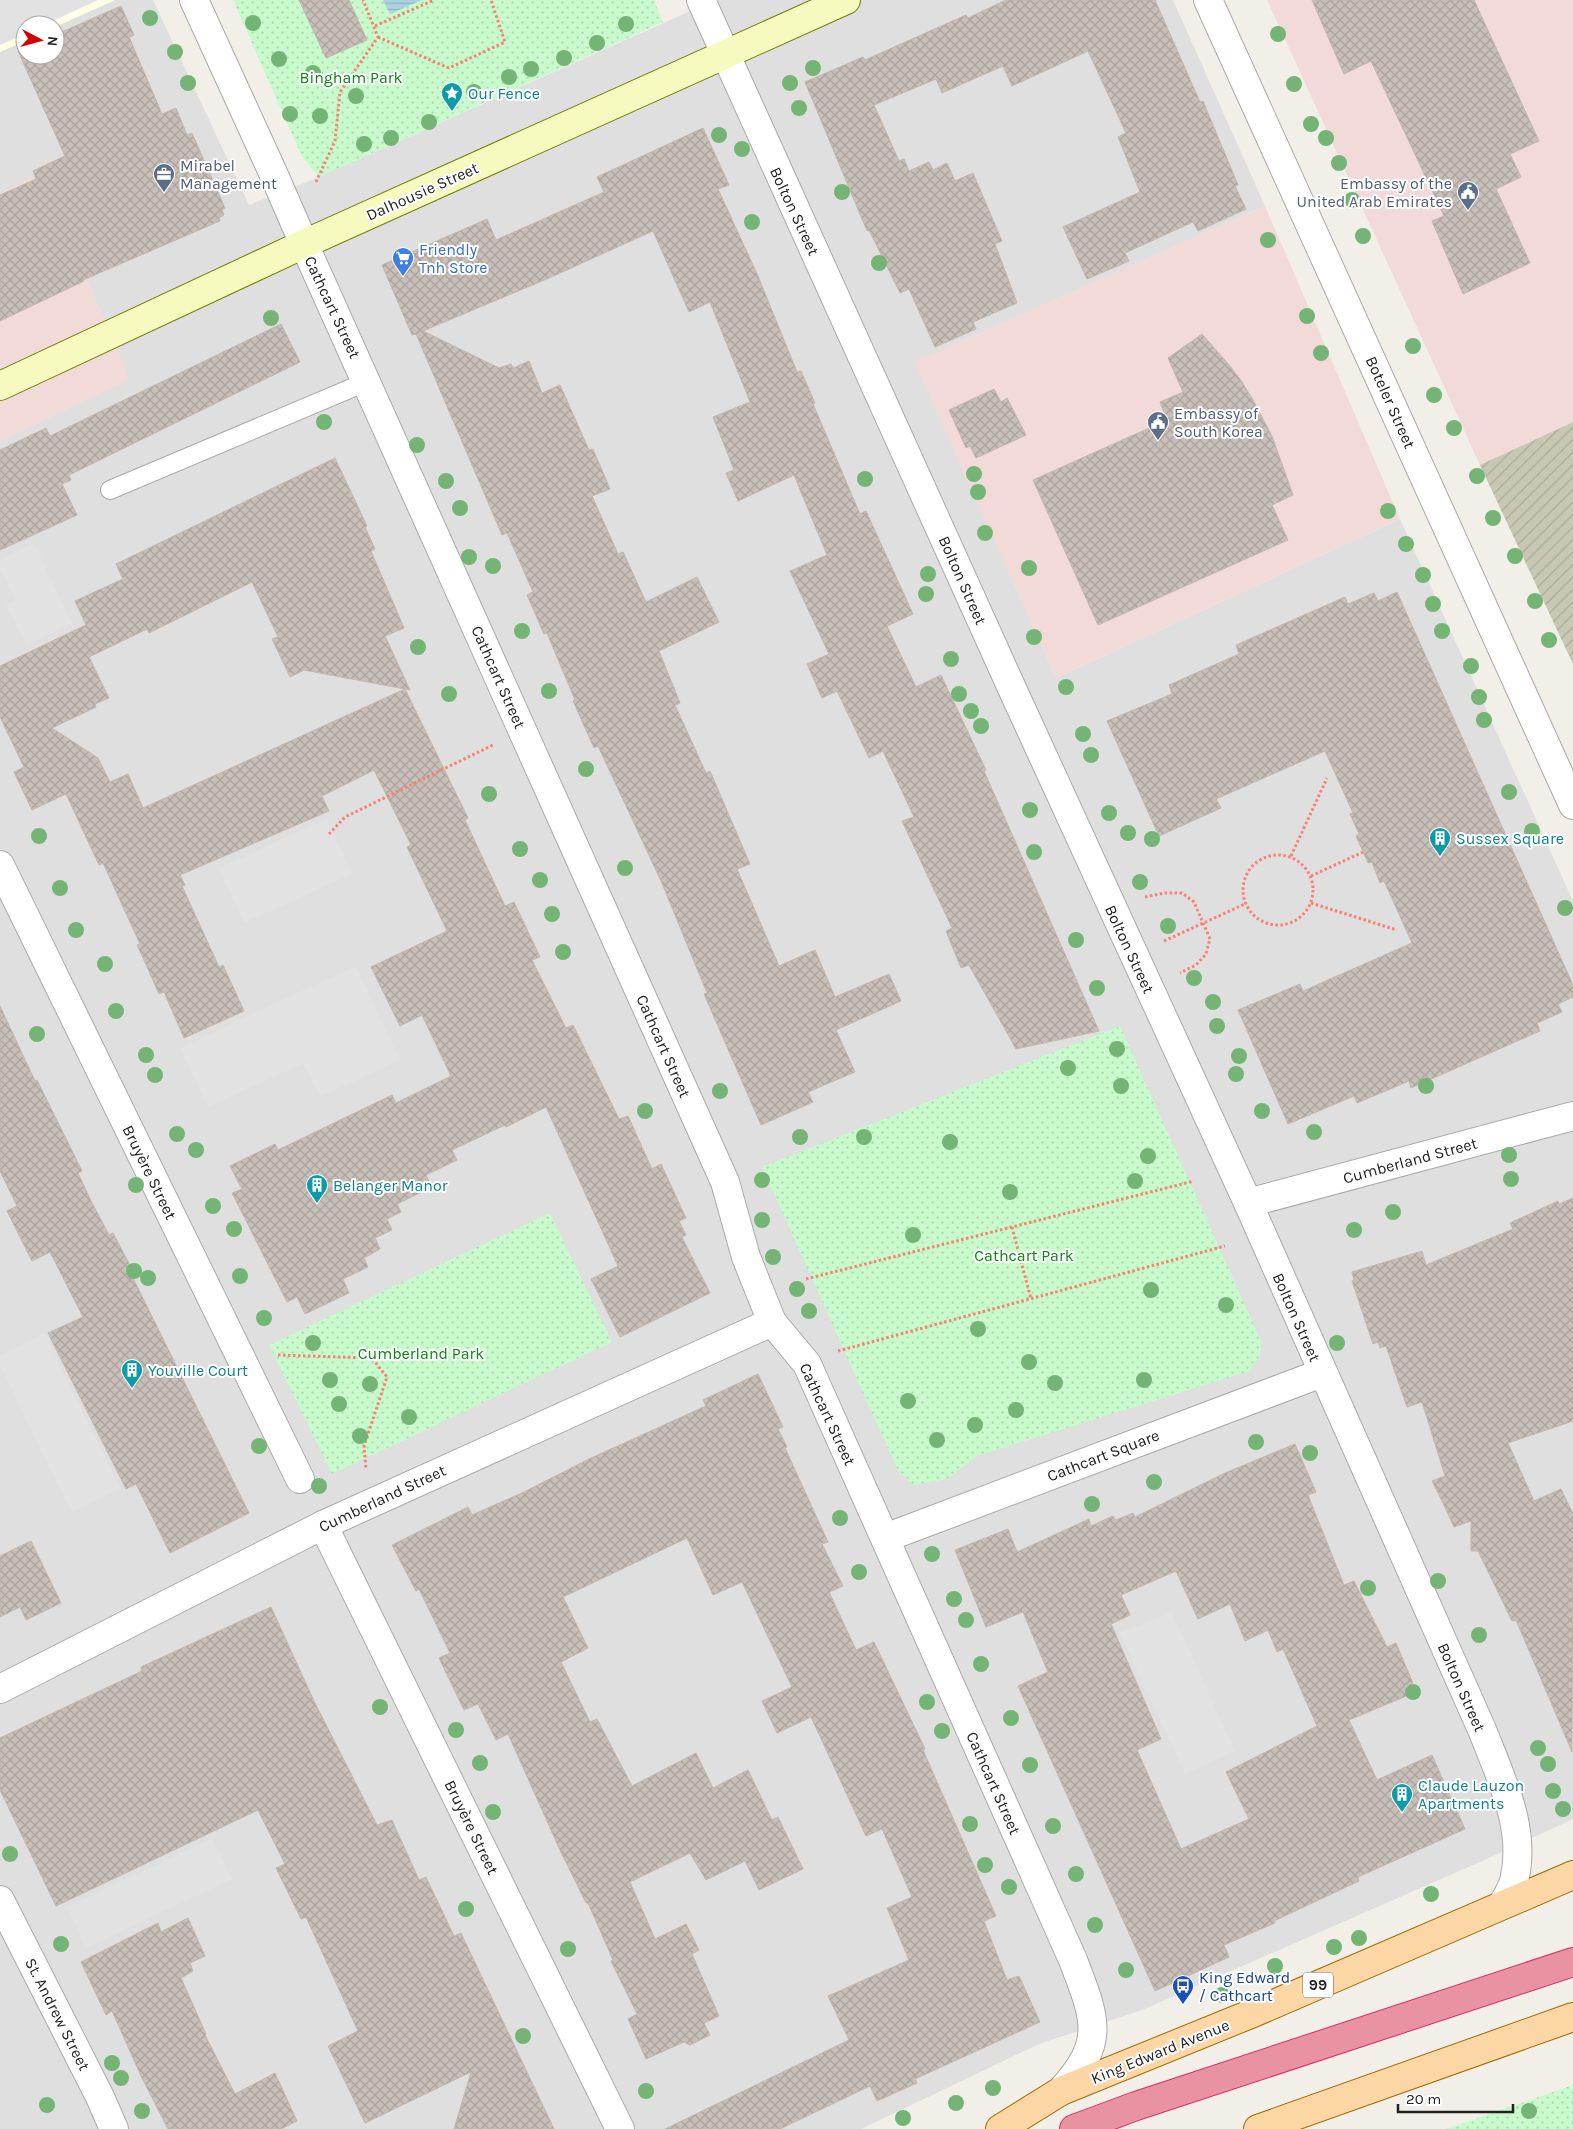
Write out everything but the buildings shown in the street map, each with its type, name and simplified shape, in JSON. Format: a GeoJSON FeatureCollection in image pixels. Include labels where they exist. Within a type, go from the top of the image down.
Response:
{"type":"FeatureCollection","features":[{"type":"Feature","properties":{"kind":"highway"},"geometry":{"type":"LineString","coordinates":[[1074,2129],[1136,2106],[1573,1962]]}},
{"type":"Feature","properties":{"kind":"main road","name":"King Edward Avenue"},"geometry":{"type":"LineString","coordinates":[[1000,2129],[1061,2091],[1261,2009],[1573,1875]]}},
{"type":"Feature","properties":{"kind":"main road"},"geometry":{"type":"LineString","coordinates":[[1258,2129],[1573,2018]]}},
{"type":"Feature","properties":{"kind":"street","name":"Cathcart Street"},"geometry":{"type":"LineString","coordinates":[[194,0],[274,174],[725,1182],[746,1257],[772,1322],[806,1364],[1073,1960],[1091,2009],[1092,2035],[1088,2054],[1079,2072],[1061,2091]]}},
{"type":"Feature","properties":{"kind":"street","name":"Bolton Street"},"geometry":{"type":"LineString","coordinates":[[701,0],[1133,955],[1248,1203],[1483,1732],[1513,1809],[1517,1838],[1518,1859],[1514,1882],[1502,1905]]}},
{"type":"Feature","properties":{"kind":"street","name":"Dalhousie Street"},"geometry":{"type":"LineString","coordinates":[[0,386],[304,244],[846,0]]}},
{"type":"Feature","properties":{"kind":"street","name":"Boteler Street"},"geometry":{"type":"LineString","coordinates":[[1208,0],[1573,805]]}},
{"type":"Feature","properties":{"kind":"street","name":"Bruyère Street"},"geometry":{"type":"LineString","coordinates":[[0,865],[300,1479]]}},
{"type":"Feature","properties":{"kind":"street","name":"Cumberland Street"},"geometry":{"type":"LineString","coordinates":[[1248,1203],[1573,1116]]}},
{"type":"Feature","properties":{"kind":"street","name":"Cumberland Street"},"geometry":{"type":"LineString","coordinates":[[0,1689],[323,1525],[772,1322]]}},
{"type":"Feature","properties":{"kind":"street","name":"Cathcart Square"},"geometry":{"type":"LineString","coordinates":[[885,1538],[1322,1373]]}},
{"type":"Feature","properties":{"kind":"street","name":"Bruyère Street"},"geometry":{"type":"LineString","coordinates":[[323,1525],[620,2129]]}},
{"type":"Feature","properties":{"kind":"street","name":"St. Andrew Street"},"geometry":{"type":"LineString","coordinates":[[0,1900],[114,2129]]}},
{"type":"Feature","properties":{"kind":"lane"},"geometry":{"type":"LineString","coordinates":[[110,490],[366,382]]}},
{"type":"Feature","properties":{"kind":"path"},"geometry":{"type":"LineString","coordinates":[[316,182],[335,141],[340,92],[378,37],[376,26],[363,0]]}},
{"type":"Feature","properties":{"kind":"path"},"geometry":{"type":"LineString","coordinates":[[376,26],[434,0]]}},
{"type":"Feature","properties":{"kind":"path"},"geometry":{"type":"LineString","coordinates":[[378,37],[449,68],[505,42],[491,0]]}},
{"type":"Feature","properties":{"kind":"path"},"geometry":{"type":"LineString","coordinates":[[329,834],[345,817],[523,730]]}},
{"type":"Feature","properties":{"kind":"path"},"geometry":{"type":"LineString","coordinates":[[1291,856],[1327,778]]}},
{"type":"Feature","properties":{"kind":"path"},"geometry":{"type":"LineString","coordinates":[[1311,876],[1363,852]]}},
{"type":"Feature","properties":{"kind":"path"},"geometry":{"type":"LineString","coordinates":[[1277,854],[1291,856],[1303,864],[1311,876],[1314,889],[1311,903],[1304,915],[1292,923],[1279,926],[1265,924],[1253,916],[1246,904],[1242,891],[1245,877],[1252,865],[1264,857],[1277,854]]}},
{"type":"Feature","properties":{"kind":"path"},"geometry":{"type":"LineString","coordinates":[[1144,897],[1166,893],[1182,893],[1194,902],[1210,939],[1206,954],[1196,965],[1178,973]]}},
{"type":"Feature","properties":{"kind":"path"},"geometry":{"type":"LineString","coordinates":[[1311,903],[1397,930]]}},
{"type":"Feature","properties":{"kind":"path"},"geometry":{"type":"LineString","coordinates":[[1133,955],[1246,904]]}},
{"type":"Feature","properties":{"kind":"path"},"geometry":{"type":"LineString","coordinates":[[806,1279],[1194,1181]]}},
{"type":"Feature","properties":{"kind":"path"},"geometry":{"type":"LineString","coordinates":[[1012,1227],[1031,1299]]}},
{"type":"Feature","properties":{"kind":"path"},"geometry":{"type":"LineString","coordinates":[[835,1352],[1225,1246]]}},
{"type":"Feature","properties":{"kind":"path"},"geometry":{"type":"LineString","coordinates":[[244,1364],[266,1355],[372,1358],[387,1377],[364,1446],[366,1469],[379,1500]]}},
{"type":"Feature","properties":{"kind":"shaded area"},"geometry":{"type":"Polygon","coordinates":[[[0,0],[115,0],[65,22],[65,15],[15,15],[15,45],[0,52],[0,0]]]}},
{"type":"Feature","properties":{"kind":"shaded area"},"geometry":{"type":"Polygon","coordinates":[[[0,0],[98,0],[65,15],[15,15],[15,38],[0,45],[0,0]]]}},
{"type":"Feature","properties":{"kind":"shaded area"},"geometry":{"type":"Polygon","coordinates":[[[115,0],[153,0],[249,205],[319,177],[715,0],[1173,0],[1265,206],[915,362],[1056,678],[1400,519],[1573,901],[1573,1819],[1489,1858],[1142,2010],[1039,2044],[861,2129],[0,2129],[0,441],[129,379],[87,280],[36,177],[0,194],[0,52],[15,45],[15,65],[65,65],[65,22],[115,0]]]}},
{"type":"Feature","properties":{"kind":"shaded area","name":"Embassy of the United Arab Emirates"},"geometry":{"type":"Polygon","coordinates":[[[1267,0],[1573,0],[1573,422],[1480,465],[1267,0]]]}},
{"type":"Feature","properties":{"kind":"shaded area"},"geometry":{"type":"Polygon","coordinates":[[[36,177],[87,280],[130,379],[0,441],[0,194],[36,177]]]}},
{"type":"Feature","properties":{"kind":"shaded area","name":"Embassy of South Korea"},"geometry":{"type":"Polygon","coordinates":[[[1265,206],[1400,519],[1056,678],[914,362],[1265,206]]]}},
{"type":"Feature","properties":{"kind":"shaded area"},"geometry":{"type":"Polygon","coordinates":[[[1573,422],[1573,664],[1480,465],[1573,422]]]}},
{"type":"Feature","properties":{"kind":"shaded area"},"geometry":{"type":"Polygon","coordinates":[[[34,543],[72,623],[26,645],[6,605],[15,600],[0,569],[0,560],[34,543]]]}},
{"type":"Feature","properties":{"kind":"shaded area"},"geometry":{"type":"Polygon","coordinates":[[[327,819],[352,874],[244,923],[219,868],[327,819]]]}},
{"type":"Feature","properties":{"kind":"shaded area"},"geometry":{"type":"Polygon","coordinates":[[[355,966],[400,1060],[320,1097],[304,1063],[208,1107],[180,1048],[355,966]]]}},
{"type":"Feature","properties":{"kind":"shaded area"},"geometry":{"type":"Polygon","coordinates":[[[45,1333],[120,1489],[72,1513],[0,1366],[0,1355],[45,1333]]]}},
{"type":"Feature","properties":{"kind":"shaded area"},"geometry":{"type":"Polygon","coordinates":[[[1172,1612],[1235,1751],[1185,1774],[1120,1633],[1172,1612]]]}},
{"type":"Feature","properties":{"kind":"shaded area"},"geometry":{"type":"Polygon","coordinates":[[[213,1838],[232,1879],[86,1948],[67,1907],[213,1838]]]}},
{"type":"Feature","properties":{"kind":"green space","name":"Bingham Park"},"geometry":{"type":"Polygon","coordinates":[[[233,0],[654,0],[663,22],[319,177],[302,157],[233,0]]]}},
{"type":"Feature","properties":{"kind":"green space","name":"Cathcart Park"},"geometry":{"type":"Polygon","coordinates":[[[1120,1026],[1261,1341],[1260,1355],[1250,1371],[977,1456],[947,1479],[913,1485],[898,1471],[762,1167],[1120,1026]]]}},
{"type":"Feature","properties":{"kind":"green space","name":"Cumberland Park"},"geometry":{"type":"Polygon","coordinates":[[[550,1213],[612,1342],[332,1474],[269,1345],[550,1213]]]}},
{"type":"Feature","properties":{"kind":"green space"},"geometry":{"type":"Polygon","coordinates":[[[1573,2085],[1573,2129],[1446,2129],[1573,2085]]]}},
{"type":"Feature","properties":{"kind":"water"},"geometry":{"type":"Polygon","coordinates":[[[383,0],[422,0],[390,14],[383,0]]]}},
{"type":"Feature","properties":{"kind":"place","name":"Our Fence"},"geometry":{"type":"Point","coordinates":[452,112]}},
{"type":"Feature","properties":{"kind":"place","name":"Mirabel Management"},"geometry":{"type":"Point","coordinates":[164,193]}},
{"type":"Feature","properties":{"kind":"place","name":"Embassy of the United Arab Emirates"},"geometry":{"type":"Point","coordinates":[1468,211]}},
{"type":"Feature","properties":{"kind":"place","name":"Friendly Tnh Store"},"geometry":{"type":"Point","coordinates":[403,277]}},
{"type":"Feature","properties":{"kind":"place","name":"Embassy of South Korea"},"geometry":{"type":"Point","coordinates":[1158,441]}},
{"type":"Feature","properties":{"kind":"place","name":"Sussex Square"},"geometry":{"type":"Point","coordinates":[1440,857]}},
{"type":"Feature","properties":{"kind":"place","name":"Belanger Manor"},"geometry":{"type":"Point","coordinates":[317,1204]}},
{"type":"Feature","properties":{"kind":"place","name":"Youville Court"},"geometry":{"type":"Point","coordinates":[132,1389]}},
{"type":"Feature","properties":{"kind":"place","name":"Claude Lauzon Apartments"},"geometry":{"type":"Point","coordinates":[1402,1813]}},
{"type":"Feature","properties":{"kind":"place","name":"King Edward / Cathcart"},"geometry":{"type":"Point","coordinates":[1183,2005]}}]}
